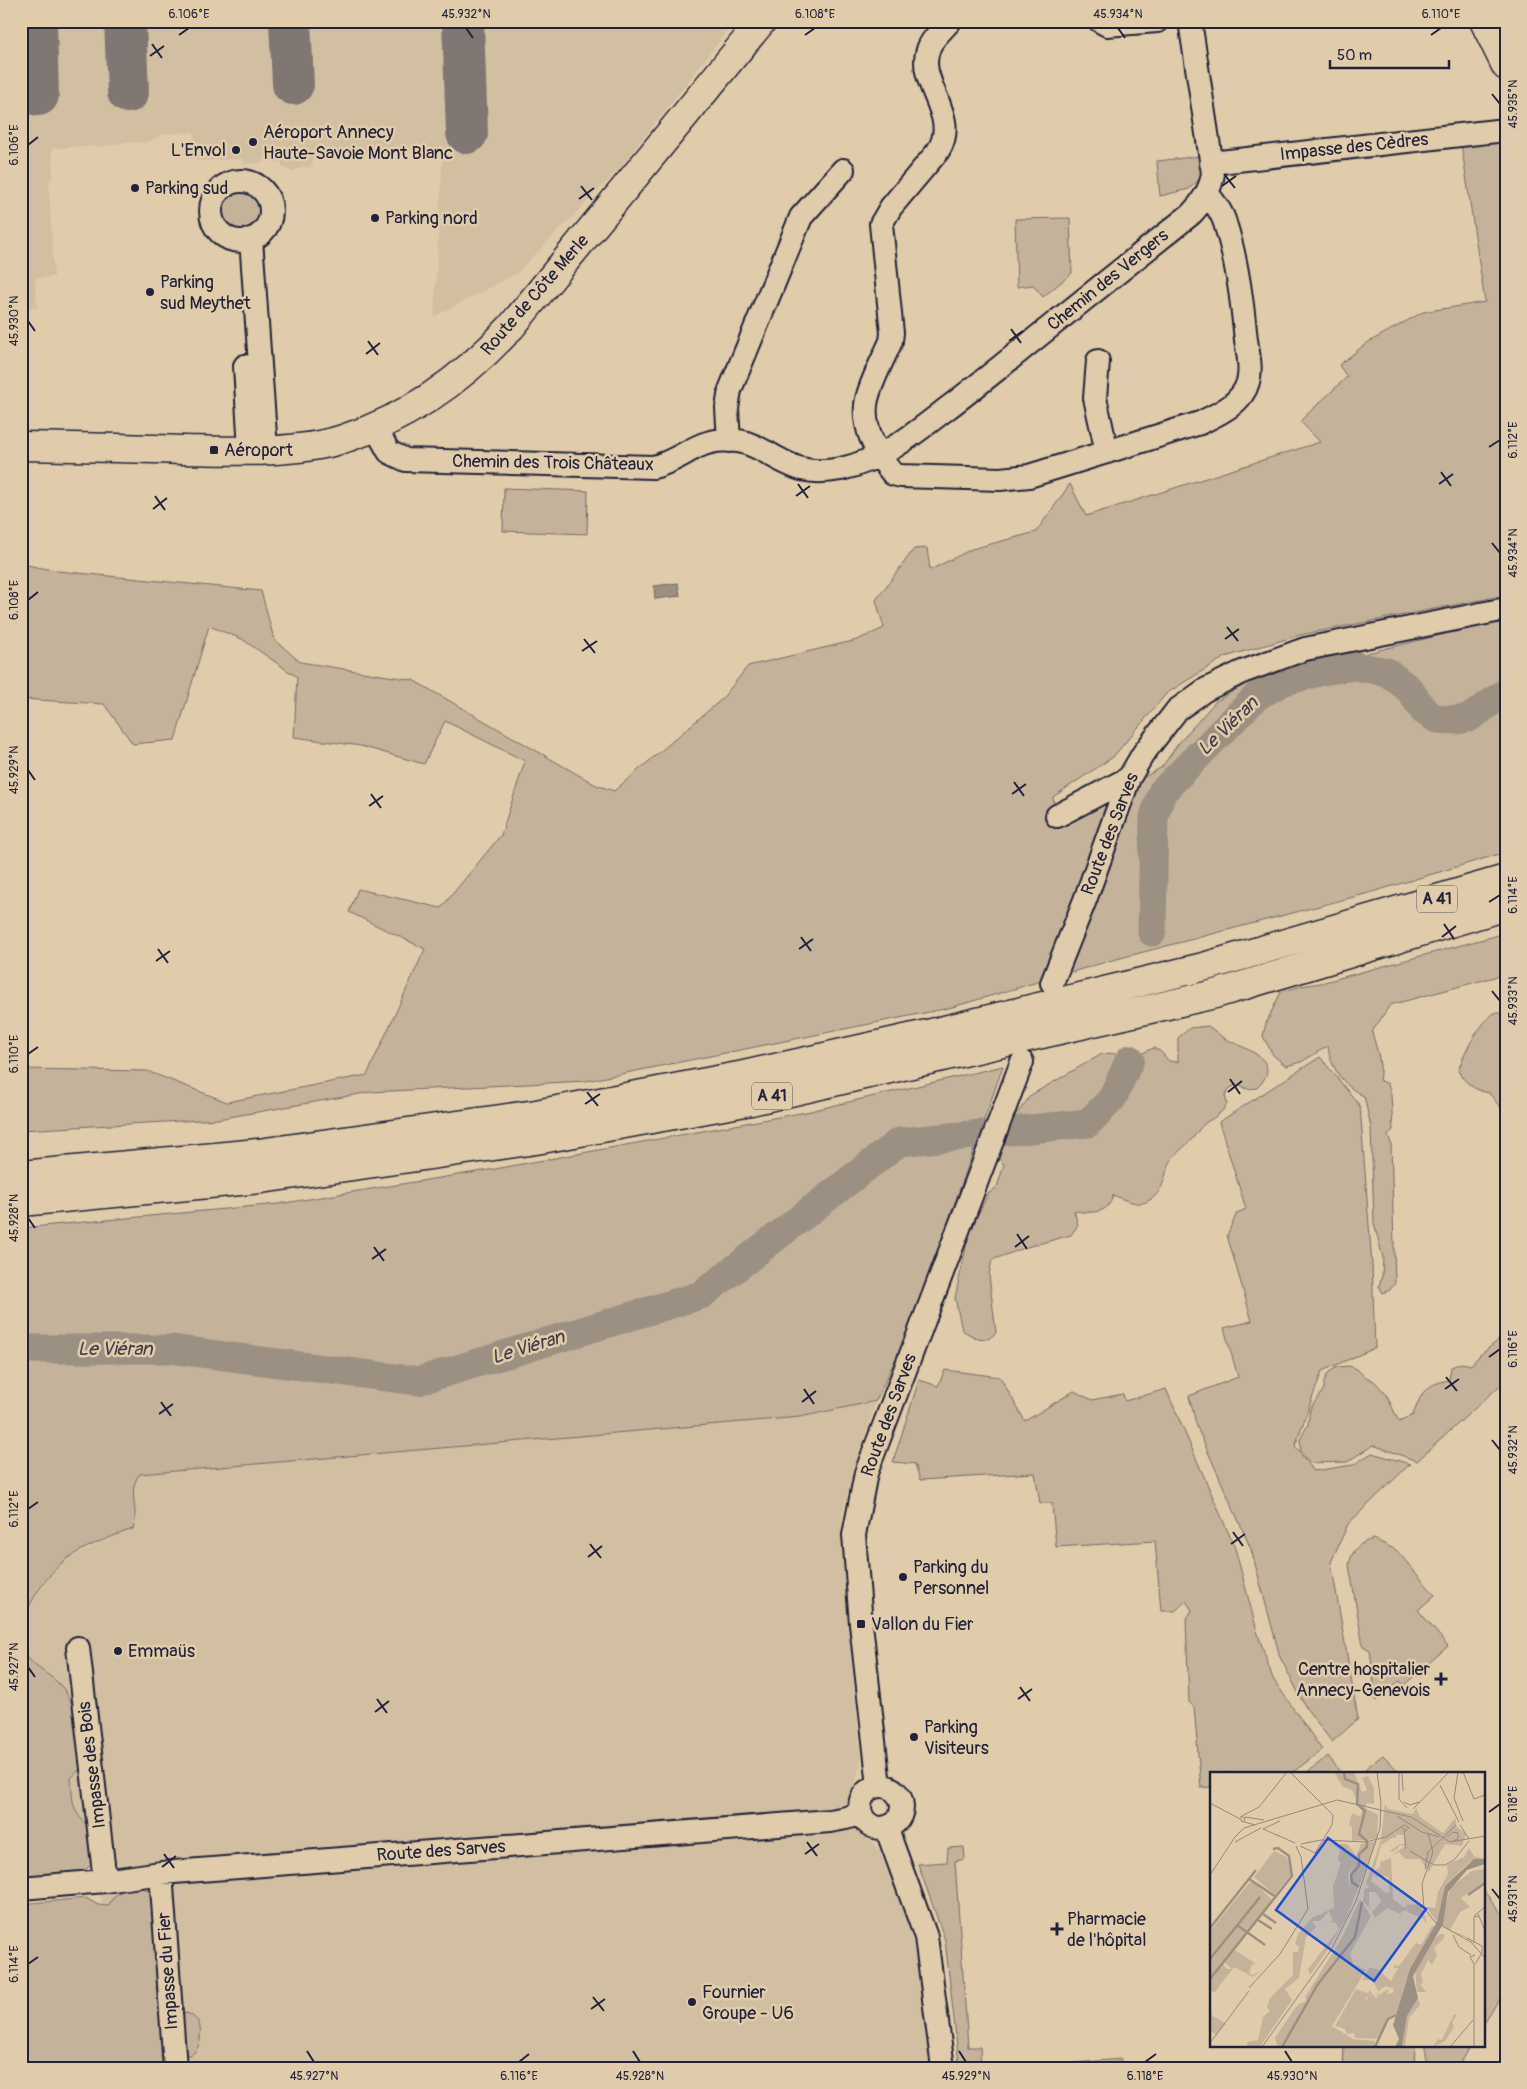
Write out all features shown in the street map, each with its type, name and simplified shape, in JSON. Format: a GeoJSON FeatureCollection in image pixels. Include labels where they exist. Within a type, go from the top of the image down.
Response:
{"type":"FeatureCollection","features":[{"type":"Feature","properties":{"kind":"main road","name":"Route de Côte Merle"},"geometry":{"type":"LineString","coordinates":[[21,446],[258,450],[325,443],[341,440],[375,427],[430,398],[454,381],[489,351],[511,327],[762,21]]}},
{"type":"Feature","properties":{"kind":"main road"},"geometry":{"type":"LineString","coordinates":[[1484,21],[1506,66]]}},
{"type":"Feature","properties":{"kind":"main road","name":"A 41"},"geometry":{"type":"LineString","coordinates":[[21,1176],[277,1151],[536,1114],[744,1076],[932,1033],[1207,966],[1506,879]]}},
{"type":"Feature","properties":{"kind":"main road","name":"A 41"},"geometry":{"type":"LineString","coordinates":[[21,1202],[261,1179],[536,1140],[751,1100],[1215,994],[1506,906]]}},
{"type":"Feature","properties":{"kind":"street"},"geometry":{"type":"LineString","coordinates":[[950,21],[929,46],[926,66],[930,83],[943,113],[944,135],[940,147],[891,207],[881,224],[892,333],[891,341],[869,392],[866,409],[868,427],[880,456],[896,476],[1016,478],[1029,476],[1166,434],[1211,417],[1226,409],[1241,396],[1248,382],[1248,360],[1238,281],[1225,221],[1207,193],[1212,180],[1211,163],[1190,21]]}},
{"type":"Feature","properties":{"kind":"street"},"geometry":{"type":"LineString","coordinates":[[1100,21],[1107,25],[1157,21]]}},
{"type":"Feature","properties":{"kind":"street","name":"Impasse des Cèdres"},"geometry":{"type":"LineString","coordinates":[[1211,163],[1496,131]]}},
{"type":"Feature","properties":{"kind":"street"},"geometry":{"type":"LineString","coordinates":[[729,441],[727,408],[730,390],[801,217],[843,170]]}},
{"type":"Feature","properties":{"kind":"street","name":"Chemin des Vergers"},"geometry":{"type":"LineString","coordinates":[[880,456],[902,443],[980,384],[1191,214],[1207,193]]}},
{"type":"Feature","properties":{"kind":"street"},"geometry":{"type":"LineString","coordinates":[[244,240],[258,450]]}},
{"type":"Feature","properties":{"kind":"street"},"geometry":{"type":"LineString","coordinates":[[1098,361],[1095,398],[1107,452]]}},
{"type":"Feature","properties":{"kind":"street","name":"Chemin des Trois Châteaux"},"geometry":{"type":"LineString","coordinates":[[375,427],[385,447],[394,456],[406,460],[653,467],[665,463],[701,444],[729,441],[738,441],[754,446],[794,468],[811,472],[842,468],[880,456]]}},
{"type":"Feature","properties":{"kind":"street","name":"Route des Sarves"},"geometry":{"type":"LineString","coordinates":[[1052,983],[1085,900],[1129,778],[1143,754],[1177,710],[1205,690],[1242,672],[1305,650],[1506,610]]}},
{"type":"Feature","properties":{"kind":"street"},"geometry":{"type":"LineString","coordinates":[[1057,816],[1129,778]]}},
{"type":"Feature","properties":{"kind":"street","name":"Route des Sarves"},"geometry":{"type":"LineString","coordinates":[[879,1786],[861,1624],[854,1535],[866,1473],[1022,1062]]}},
{"type":"Feature","properties":{"kind":"street","name":"Impasse des Bois"},"geometry":{"type":"LineString","coordinates":[[78,1648],[106,1881]]}},
{"type":"Feature","properties":{"kind":"street"},"geometry":{"type":"LineString","coordinates":[[879,1786],[887,1786],[896,1792],[902,1804],[898,1818],[892,1825],[878,1828],[869,1824],[861,1814],[860,1804],[863,1795],[870,1788],[879,1786]]}},
{"type":"Feature","properties":{"kind":"street","name":"Route des Sarves"},"geometry":{"type":"LineString","coordinates":[[21,1888],[161,1874],[830,1821],[861,1814]]}},
{"type":"Feature","properties":{"kind":"street"},"geometry":{"type":"LineString","coordinates":[[886,1827],[926,1937],[943,2068]]}},
{"type":"Feature","properties":{"kind":"street","name":"Impasse du Fier"},"geometry":{"type":"LineString","coordinates":[[161,1874],[175,2068]]}},
{"type":"Feature","properties":{"kind":"shaded area","name":"Aéroport Annecy Haute-Savoie Mont Blanc"},"geometry":{"type":"Polygon","coordinates":[[[21,21],[735,21],[621,167],[516,274],[434,317],[443,149],[322,155],[315,153],[312,159],[313,166],[308,168],[303,166],[293,172],[282,167],[282,162],[273,163],[273,158],[263,158],[263,163],[244,164],[243,159],[196,161],[194,132],[165,134],[145,143],[127,142],[106,146],[52,148],[53,177],[50,178],[49,186],[54,277],[35,278],[37,308],[21,308],[21,21]]]}},
{"type":"Feature","properties":{"kind":"shaded area"},"geometry":{"type":"Polygon","coordinates":[[[1504,140],[1506,595],[1300,635],[1225,657],[1167,693],[1113,757],[1053,797],[1057,827],[1162,767],[1178,744],[1215,702],[1249,682],[1506,619],[1506,852],[1369,893],[1109,961],[949,1008],[586,1081],[371,1092],[218,1119],[21,1130],[21,1069],[147,1071],[227,1102],[367,1075],[425,949],[349,912],[358,889],[441,908],[501,835],[525,761],[445,721],[424,764],[361,746],[294,737],[297,677],[242,639],[209,626],[175,740],[133,744],[104,704],[21,699],[21,564],[58,571],[261,591],[274,639],[300,662],[413,680],[596,785],[614,791],[722,699],[748,666],[857,640],[884,628],[876,600],[914,549],[927,548],[930,570],[972,549],[1036,532],[1070,484],[1086,516],[1320,442],[1300,421],[1347,377],[1339,365],[1367,343],[1423,312],[1485,302],[1461,143],[1504,140]]]}},
{"type":"Feature","properties":{"kind":"shaded area"},"geometry":{"type":"Polygon","coordinates":[[[1201,156],[1203,176],[1189,189],[1160,196],[1157,161],[1201,156]]]}},
{"type":"Feature","properties":{"kind":"shaded area"},"geometry":{"type":"Polygon","coordinates":[[[246,190],[258,196],[263,203],[263,221],[258,228],[251,233],[238,234],[230,231],[223,224],[220,208],[223,200],[230,193],[246,190]]]}},
{"type":"Feature","properties":{"kind":"shaded area"},"geometry":{"type":"Polygon","coordinates":[[[1070,218],[1072,273],[1043,297],[1033,285],[1017,287],[1015,219],[1070,218]]]}},
{"type":"Feature","properties":{"kind":"shaded area"},"geometry":{"type":"Polygon","coordinates":[[[504,488],[588,491],[587,534],[503,531],[504,488]]]}},
{"type":"Feature","properties":{"kind":"shaded area"},"geometry":{"type":"Polygon","coordinates":[[[678,583],[680,596],[655,599],[654,586],[678,583]]]}},
{"type":"Feature","properties":{"kind":"shaded area"},"geometry":{"type":"Polygon","coordinates":[[[1506,933],[1506,974],[1390,1005],[1372,1032],[1380,1062],[1379,1080],[1388,1084],[1391,1095],[1393,1130],[1388,1135],[1391,1143],[1395,1283],[1390,1290],[1383,1293],[1379,1286],[1382,1276],[1383,1258],[1374,1223],[1371,1127],[1364,1096],[1350,1087],[1339,1076],[1329,1054],[1328,1046],[1301,1062],[1286,1066],[1273,1055],[1263,1036],[1266,1023],[1281,992],[1506,933]]]}},
{"type":"Feature","properties":{"kind":"shaded area"},"geometry":{"type":"Polygon","coordinates":[[[1494,1013],[1506,1016],[1506,1109],[1501,1108],[1489,1093],[1471,1086],[1458,1071],[1472,1040],[1482,1025],[1494,1013]]]}},
{"type":"Feature","properties":{"kind":"shaded area"},"geometry":{"type":"Polygon","coordinates":[[[1208,1026],[1224,1038],[1259,1056],[1265,1062],[1267,1070],[1265,1078],[1257,1088],[1247,1089],[1238,1084],[1230,1088],[1225,1095],[1227,1104],[1217,1116],[1204,1124],[1190,1142],[1175,1155],[1161,1188],[1153,1198],[1146,1202],[1138,1203],[1113,1195],[1111,1202],[1103,1209],[1093,1212],[1074,1211],[1078,1225],[1071,1235],[1027,1247],[992,1260],[989,1275],[996,1333],[988,1339],[976,1338],[962,1330],[955,1298],[969,1233],[988,1194],[997,1187],[1004,1165],[996,1154],[1010,1119],[1020,1110],[1031,1095],[1102,1054],[1110,1053],[1133,1056],[1153,1048],[1160,1051],[1169,1061],[1178,1062],[1178,1038],[1190,1028],[1208,1026]]]}},
{"type":"Feature","properties":{"kind":"shaded area"},"geometry":{"type":"Polygon","coordinates":[[[1320,1057],[1360,1106],[1372,1265],[1375,1348],[1322,1371],[1295,1446],[1301,1453],[1300,1440],[1308,1424],[1310,1409],[1324,1389],[1324,1381],[1329,1372],[1337,1367],[1349,1366],[1357,1369],[1364,1376],[1374,1381],[1386,1394],[1399,1422],[1413,1415],[1422,1395],[1429,1387],[1449,1380],[1451,1367],[1462,1363],[1471,1365],[1506,1334],[1506,1380],[1417,1461],[1373,1445],[1347,1462],[1311,1463],[1301,1454],[1314,1471],[1353,1465],[1372,1453],[1410,1464],[1348,1524],[1331,1562],[1358,1719],[1332,1742],[1306,1708],[1280,1657],[1251,1549],[1197,1427],[1189,1396],[1238,1377],[1224,1328],[1252,1321],[1227,1235],[1237,1213],[1246,1209],[1219,1122],[1320,1057]]]}},
{"type":"Feature","properties":{"kind":"shaded area"},"geometry":{"type":"Polygon","coordinates":[[[1003,1066],[916,1314],[876,1401],[800,1417],[140,1474],[136,1480],[133,1493],[135,1522],[133,1529],[88,1547],[65,1560],[39,1589],[21,1624],[21,1228],[278,1204],[495,1169],[806,1112],[1003,1066]]]}},
{"type":"Feature","properties":{"kind":"shaded area"},"geometry":{"type":"Polygon","coordinates":[[[945,1370],[1000,1377],[1025,1421],[1074,1391],[1092,1400],[1123,1394],[1125,1401],[1166,1389],[1235,1548],[1257,1631],[1273,1679],[1322,1750],[1293,1772],[1210,1772],[1210,1787],[1201,1788],[1194,1707],[1189,1702],[1186,1620],[1192,1610],[1186,1601],[1175,1611],[1161,1611],[1155,1541],[1056,1547],[1052,1503],[1040,1503],[1035,1473],[920,1480],[915,1464],[893,1462],[919,1380],[938,1386],[945,1370]]]}},
{"type":"Feature","properties":{"kind":"shaded area"},"geometry":{"type":"Polygon","coordinates":[[[876,1401],[843,1512],[841,1541],[861,1760],[848,1816],[879,1850],[917,1941],[933,2068],[164,2068],[152,1910],[104,1912],[94,1863],[93,1830],[83,1822],[73,1808],[71,1778],[81,1768],[73,1705],[62,1687],[50,1676],[32,1665],[23,1650],[21,1642],[21,1624],[28,1608],[47,1580],[66,1559],[133,1528],[136,1521],[133,1488],[140,1474],[800,1417],[876,1401]]]}},
{"type":"Feature","properties":{"kind":"shaded area"},"geometry":{"type":"Polygon","coordinates":[[[1374,1539],[1396,1550],[1435,1595],[1418,1610],[1448,1646],[1404,1685],[1400,1681],[1376,1701],[1370,1650],[1363,1646],[1349,1565],[1354,1551],[1364,1542],[1374,1539]]]}},
{"type":"Feature","properties":{"kind":"shaded area"},"geometry":{"type":"Polygon","coordinates":[[[21,1642],[24,1651],[32,1663],[62,1687],[68,1696],[75,1715],[81,1768],[71,1778],[73,1802],[77,1813],[93,1830],[94,1863],[82,1872],[21,1879],[21,1642]]]}},
{"type":"Feature","properties":{"kind":"shaded area"},"geometry":{"type":"Polygon","coordinates":[[[1383,1755],[1399,1772],[1366,1772],[1365,1769],[1383,1755]]]}},
{"type":"Feature","properties":{"kind":"shaded area"},"geometry":{"type":"Polygon","coordinates":[[[1328,1756],[1340,1772],[1307,1772],[1328,1756]]]}},
{"type":"Feature","properties":{"kind":"shaded area"},"geometry":{"type":"Polygon","coordinates":[[[964,1847],[965,1859],[955,1861],[968,2047],[980,2047],[981,2068],[964,2068],[959,2063],[945,1940],[918,1864],[947,1862],[948,1848],[964,1847]]]}},
{"type":"Feature","properties":{"kind":"shaded area"},"geometry":{"type":"Polygon","coordinates":[[[134,1887],[146,1889],[155,1897],[160,1979],[156,1988],[167,2015],[187,2013],[197,2020],[200,2040],[195,2052],[191,2055],[181,2056],[172,2068],[73,2068],[65,2066],[67,2068],[21,2068],[21,2044],[23,2044],[21,2041],[21,1904],[86,1898],[98,1905],[108,1906],[119,1893],[134,1887]]]}},
{"type":"Feature","properties":{"kind":"shaded area"},"geometry":{"type":"Polygon","coordinates":[[[1484,1891],[1506,1919],[1506,1989],[1484,2022],[1484,1891]]]}},
{"type":"Feature","properties":{"kind":"shaded area"},"geometry":{"type":"Polygon","coordinates":[[[1344,2046],[1415,2046],[1414,2068],[1343,2068],[1344,2046]]]}},
{"type":"Feature","properties":{"kind":"shaded area"},"geometry":{"type":"Polygon","coordinates":[[[1426,2046],[1470,2046],[1458,2068],[1426,2068],[1426,2046]]]}},
{"type":"Feature","properties":{"kind":"shaded area"},"geometry":{"type":"Polygon","coordinates":[[[1121,2059],[1121,2062],[1059,2068],[1012,2068],[1121,2059]]]}},
{"type":"Feature","properties":{"kind":"waterway","name":"Le Viéran"},"geometry":{"type":"LineString","coordinates":[[1152,932],[1154,817],[1162,792],[1257,696],[1282,682],[1323,671],[1355,666],[1387,672],[1409,689],[1424,711],[1437,719],[1457,720],[1469,718],[1506,692]]}},
{"type":"Feature","properties":{"kind":"waterway","name":"Le Viéran"},"geometry":{"type":"LineString","coordinates":[[1011,1131],[1088,1123],[1112,1099],[1130,1059]]}},
{"type":"Feature","properties":{"kind":"waterway","name":"Le Viéran"},"geometry":{"type":"LineString","coordinates":[[21,1349],[170,1349],[418,1381],[701,1295],[899,1142],[981,1134]]}},
{"type":"Feature","properties":{"kind":"taxiway"},"geometry":{"type":"LineString","coordinates":[[36,21],[38,95]]}},
{"type":"Feature","properties":{"kind":"taxiway"},"geometry":{"type":"LineString","coordinates":[[125,21],[128,92]]}},
{"type":"Feature","properties":{"kind":"taxiway"},"geometry":{"type":"LineString","coordinates":[[290,21],[293,84]]}},
{"type":"Feature","properties":{"kind":"taxiway"},"geometry":{"type":"LineString","coordinates":[[463,21],[467,133]]}},
{"type":"Feature","properties":{"kind":"place","name":"Aéroport Annecy Haute-Savoie Mont Blanc"},"geometry":{"type":"Point","coordinates":[253,142]}},
{"type":"Feature","properties":{"kind":"place","name":"L'Envol"},"geometry":{"type":"Point","coordinates":[236,150]}},
{"type":"Feature","properties":{"kind":"place","name":"Parking sud"},"geometry":{"type":"Point","coordinates":[135,188]}},
{"type":"Feature","properties":{"kind":"place","name":"Parking nord"},"geometry":{"type":"Point","coordinates":[375,218]}},
{"type":"Feature","properties":{"kind":"place","name":"Parking sud Meythet"},"geometry":{"type":"Point","coordinates":[150,292]}},
{"type":"Feature","properties":{"kind":"place","name":"Aéroport"},"geometry":{"type":"Point","coordinates":[214,450]}},
{"type":"Feature","properties":{"kind":"place","name":"Parking du Personnel"},"geometry":{"type":"Point","coordinates":[903,1577]}},
{"type":"Feature","properties":{"kind":"place","name":"Vallon du Fier"},"geometry":{"type":"Point","coordinates":[861,1624]}},
{"type":"Feature","properties":{"kind":"place","name":"Emmaüs"},"geometry":{"type":"Point","coordinates":[118,1651]}},
{"type":"Feature","properties":{"kind":"place","name":"Centre hospitalier Annecy-Genevois"},"geometry":{"type":"Point","coordinates":[1441,1679]}},
{"type":"Feature","properties":{"kind":"place","name":"Parking Visiteurs"},"geometry":{"type":"Point","coordinates":[914,1737]}},
{"type":"Feature","properties":{"kind":"place","name":"Pharmacie de l'hôpital"},"geometry":{"type":"Point","coordinates":[1057,1929]}},
{"type":"Feature","properties":{"kind":"place","name":"Fournier Groupe - U6"},"geometry":{"type":"Point","coordinates":[692,2002]}}]}
